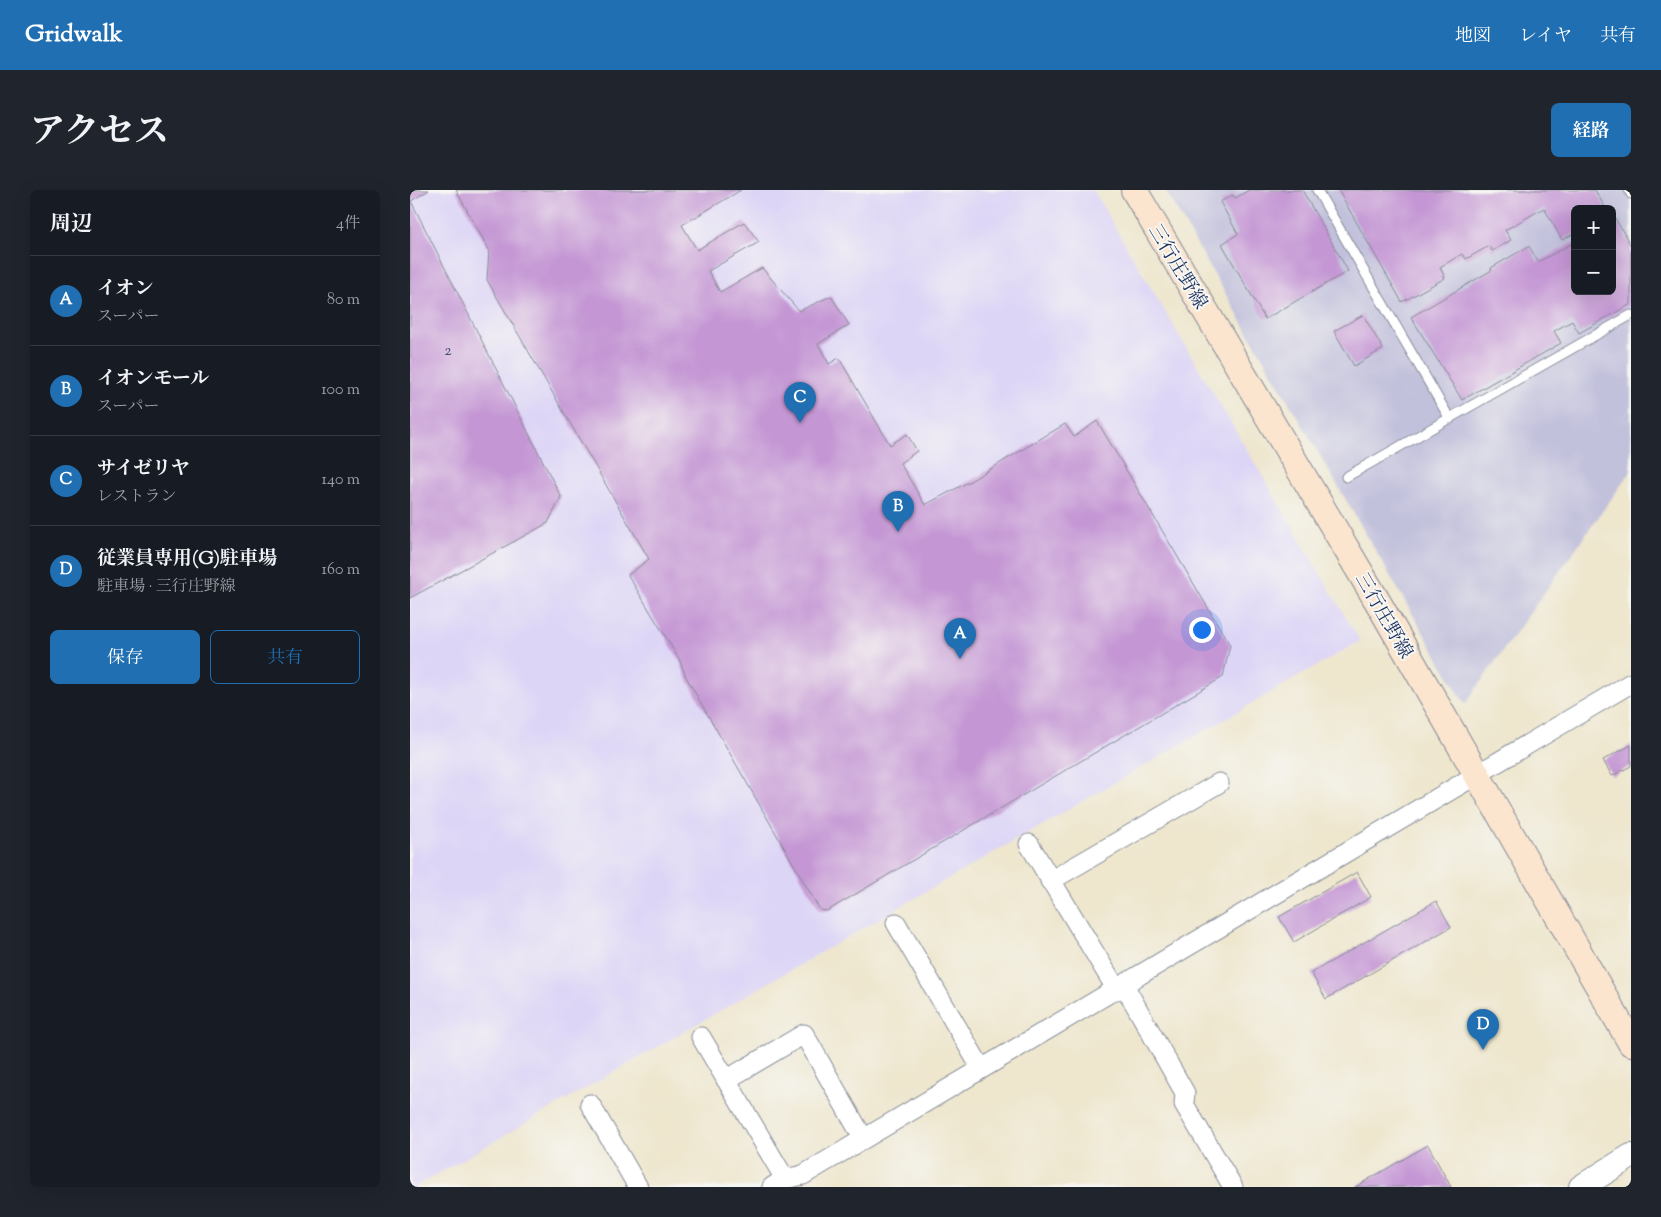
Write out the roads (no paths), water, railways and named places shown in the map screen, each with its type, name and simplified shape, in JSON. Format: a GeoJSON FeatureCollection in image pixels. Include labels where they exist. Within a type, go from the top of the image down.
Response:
{"type":"FeatureCollection","features":[{"type":"Feature","properties":{"kind":"main road","name":"三行庄野線"},"geometry":{"type":"LineString","coordinates":[[1134,190],[1379,604],[1631,1043]]}},
{"type":"Feature","properties":{"kind":"street"},"geometry":{"type":"LineString","coordinates":[[701,1038],[726,1080],[779,1183],[803,1175],[1631,683]]}},
{"type":"Feature","properties":{"kind":"street"},"geometry":{"type":"LineString","coordinates":[[1050,881],[1219,783]]}},
{"type":"Feature","properties":{"kind":"street"},"geometry":{"type":"LineString","coordinates":[[1028,844],[1185,1093],[1184,1104],[1233,1187]]}},
{"type":"Feature","properties":{"kind":"street"},"geometry":{"type":"LineString","coordinates":[[896,923],[981,1068]]}},
{"type":"Feature","properties":{"kind":"street"},"geometry":{"type":"LineString","coordinates":[[726,1080],[804,1034],[863,1138]]}},
{"type":"Feature","properties":{"kind":"street"},"geometry":{"type":"LineString","coordinates":[[590,1104],[638,1187]]}},
{"type":"Feature","properties":{"kind":"street"},"geometry":{"type":"LineString","coordinates":[[1581,1187],[1631,1156]]}},
{"type":"Feature","properties":{"kind":"lane"},"geometry":{"type":"LineString","coordinates":[[1317,190],[1450,419]]}},
{"type":"Feature","properties":{"kind":"lane"},"geometry":{"type":"LineString","coordinates":[[1629,190],[1631,194]]}},
{"type":"Feature","properties":{"kind":"lane"},"geometry":{"type":"LineString","coordinates":[[1346,477],[1631,315]]}},
{"type":"Feature","properties":{"kind":"place","name":"サイゼリヤ"},"geometry":{"type":"Point","coordinates":[800,423]}},
{"type":"Feature","properties":{"kind":"place","name":"イオンモール"},"geometry":{"type":"Point","coordinates":[898,532]}},
{"type":"Feature","properties":{"kind":"place","name":"イオン"},"geometry":{"type":"Point","coordinates":[960,659]}},
{"type":"Feature","properties":{"kind":"place","name":"従業員専用(G)駐車場"},"geometry":{"type":"Point","coordinates":[1483,1050]}}]}
